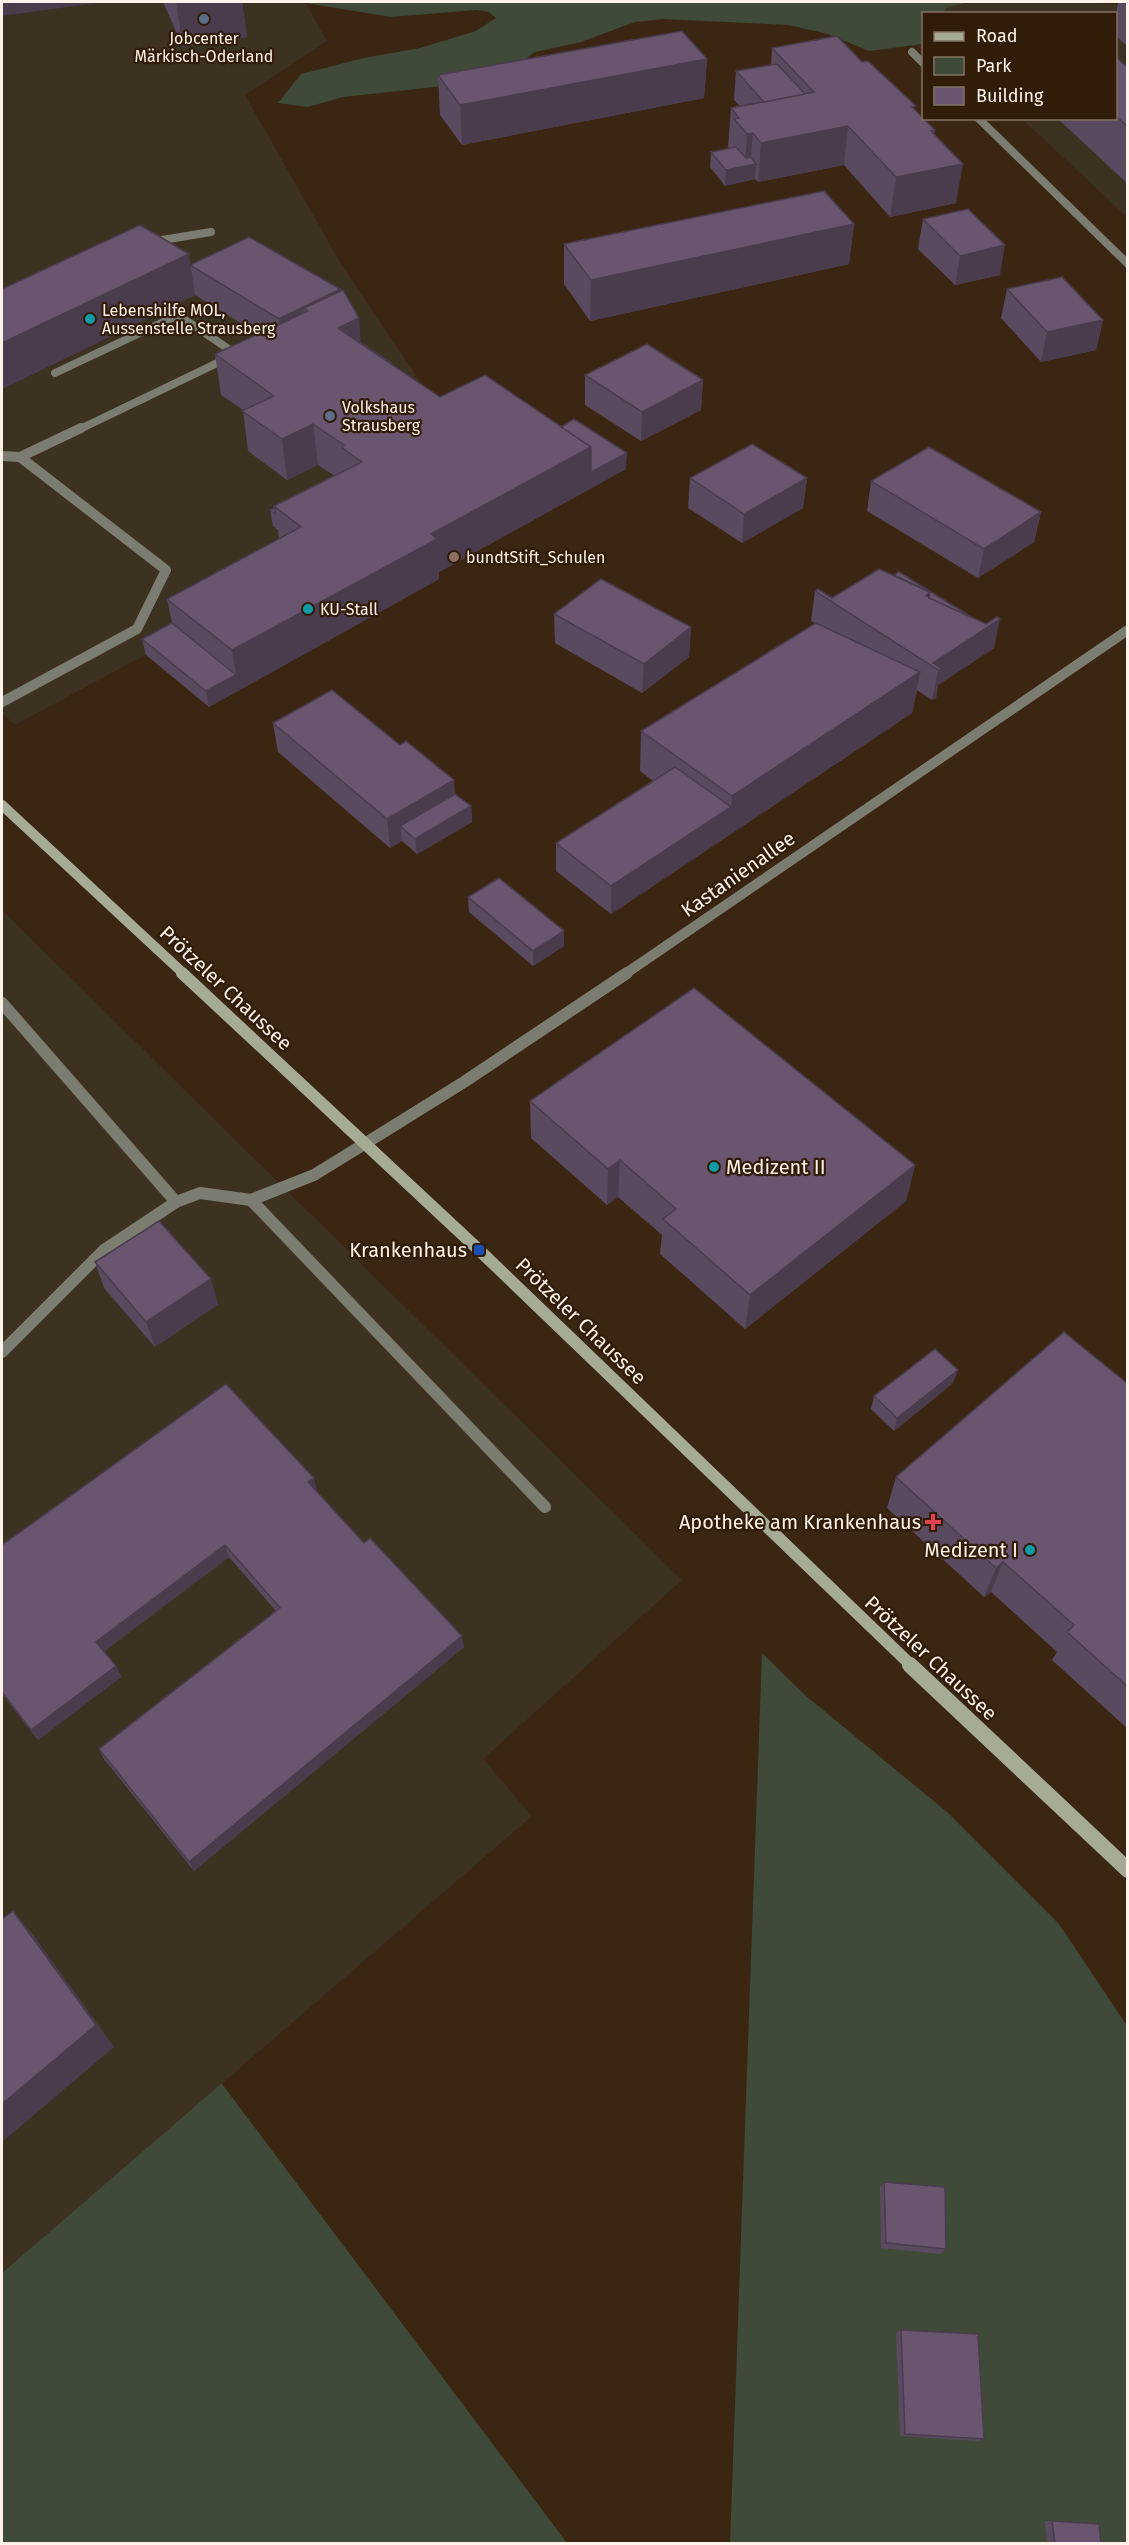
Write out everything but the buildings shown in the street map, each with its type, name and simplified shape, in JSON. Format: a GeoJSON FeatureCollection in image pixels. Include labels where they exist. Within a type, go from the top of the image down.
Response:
{"type":"FeatureCollection","features":[{"type":"Feature","properties":{"kind":"main road","name":"Prötzeler Chaussee"},"geometry":{"type":"LineString","coordinates":[[2,805],[366,1143],[1128,1870]]}},
{"type":"Feature","properties":{"kind":"street"},"geometry":{"type":"LineString","coordinates":[[912,52],[922,62]]}},
{"type":"Feature","properties":{"kind":"street"},"geometry":{"type":"LineString","coordinates":[[980,120],[1128,264]]}},
{"type":"Feature","properties":{"kind":"street"},"geometry":{"type":"LineString","coordinates":[[139,244],[211,232]]}},
{"type":"Feature","properties":{"kind":"street"},"geometry":{"type":"LineString","coordinates":[[2,456],[21,457],[236,354],[177,315],[55,373]]}},
{"type":"Feature","properties":{"kind":"street"},"geometry":{"type":"LineString","coordinates":[[2,702],[137,629],[166,570],[21,457]]}},
{"type":"Feature","properties":{"kind":"street","name":"Kastanienallee"},"geometry":{"type":"LineString","coordinates":[[251,1200],[314,1175],[419,1112],[649,958],[924,767],[1128,630]]}},
{"type":"Feature","properties":{"kind":"street"},"geometry":{"type":"LineString","coordinates":[[2,1003],[176,1202]]}},
{"type":"Feature","properties":{"kind":"street"},"geometry":{"type":"LineString","coordinates":[[2,1352],[104,1250],[176,1202],[200,1193],[251,1200],[545,1507]]}},
{"type":"Feature","properties":{"kind":"shaded area"},"geometry":{"type":"Polygon","coordinates":[[[2,2],[305,2],[327,41],[245,95],[341,264],[426,390],[486,416],[175,639],[15,725],[2,713],[2,2]]]}},
{"type":"Feature","properties":{"kind":"shaded area"},"geometry":{"type":"Polygon","coordinates":[[[970,2],[1080,2],[1127,5],[1127,217],[1023,120],[1117,120],[1117,12],[944,12],[948,7],[970,2]]]}},
{"type":"Feature","properties":{"kind":"shaded area"},"geometry":{"type":"Polygon","coordinates":[[[2,910],[682,1580],[483,1759],[532,1816],[2,2273],[2,910]]]}},
{"type":"Feature","properties":{"kind":"green space"},"geometry":{"type":"Polygon","coordinates":[[[299,2],[970,2],[948,7],[944,12],[922,12],[922,44],[869,51],[828,34],[788,25],[663,19],[635,22],[581,42],[535,52],[511,69],[462,84],[343,97],[308,107],[278,103],[301,74],[364,58],[420,48],[476,31],[496,18],[489,12],[476,10],[391,17],[299,2]]]}},
{"type":"Feature","properties":{"kind":"green space"},"geometry":{"type":"Polygon","coordinates":[[[762,1653],[806,1696],[947,1812],[1059,1924],[1127,2026],[1128,2543],[730,2544],[762,1653]]]}},
{"type":"Feature","properties":{"kind":"green space"},"geometry":{"type":"Polygon","coordinates":[[[222,2083],[567,2543],[2,2543],[2,2273],[222,2083]]]}},
{"type":"Feature","properties":{"kind":"place","name":"Jobcenter Märkisch-Oderland"},"geometry":{"type":"Point","coordinates":[204,19]}},
{"type":"Feature","properties":{"kind":"place","name":"Lebenshilfe MOL, Aussenstelle Strausberg"},"geometry":{"type":"Point","coordinates":[90,319]}},
{"type":"Feature","properties":{"kind":"place","name":"Volkshaus Strausberg"},"geometry":{"type":"Point","coordinates":[330,416]}},
{"type":"Feature","properties":{"kind":"place","name":"bundtStift_Schulen"},"geometry":{"type":"Point","coordinates":[454,557]}},
{"type":"Feature","properties":{"kind":"place","name":"KU-Stall"},"geometry":{"type":"Point","coordinates":[308,609]}},
{"type":"Feature","properties":{"kind":"place","name":"Medizent II"},"geometry":{"type":"Point","coordinates":[714,1167]}},
{"type":"Feature","properties":{"kind":"place","name":"Krankenhaus"},"geometry":{"type":"Point","coordinates":[479,1250]}},
{"type":"Feature","properties":{"kind":"place","name":"Apotheke am Krankenhaus"},"geometry":{"type":"Point","coordinates":[933,1522]}},
{"type":"Feature","properties":{"kind":"place","name":"Medizent I"},"geometry":{"type":"Point","coordinates":[1030,1550]}}]}
